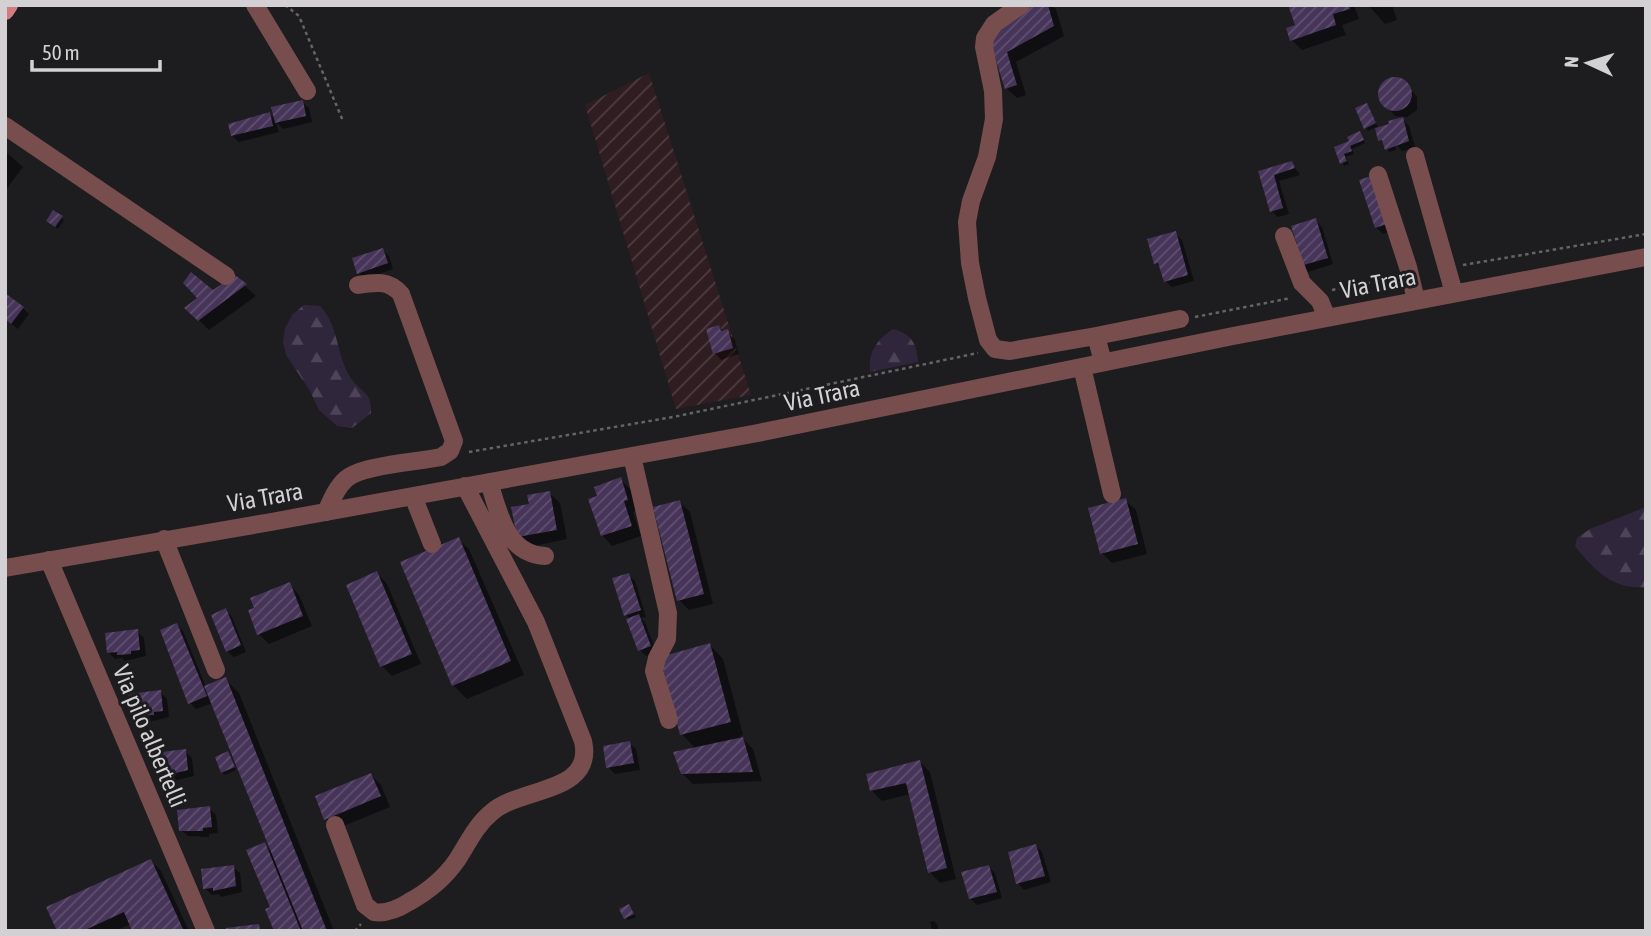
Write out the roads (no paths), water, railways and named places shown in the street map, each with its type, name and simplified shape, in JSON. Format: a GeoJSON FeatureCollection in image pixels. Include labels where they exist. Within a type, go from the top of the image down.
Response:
{"type":"FeatureCollection","features":[{"type":"Feature","properties":{"kind":"main road"},"geometry":{"type":"LineString","coordinates":[[5,11],[9,5]]}},
{"type":"Feature","properties":{"kind":"street"},"geometry":{"type":"LineString","coordinates":[[255,5],[307,91]]}},
{"type":"Feature","properties":{"kind":"street"},"geometry":{"type":"LineString","coordinates":[[1021,5],[994,24],[985,38],[984,47],[993,91],[993,128],[985,167],[971,201],[967,222],[969,255],[985,334],[995,349],[1010,351],[1180,319]]}},
{"type":"Feature","properties":{"kind":"street"},"geometry":{"type":"LineString","coordinates":[[5,127],[226,276]]}},
{"type":"Feature","properties":{"kind":"street"},"geometry":{"type":"LineString","coordinates":[[1415,156],[1454,293]]}},
{"type":"Feature","properties":{"kind":"street"},"geometry":{"type":"LineString","coordinates":[[1378,175],[1416,300]]}},
{"type":"Feature","properties":{"kind":"street"},"geometry":{"type":"LineString","coordinates":[[1284,236],[1302,283],[1320,301],[1327,318]]}},
{"type":"Feature","properties":{"kind":"street","name":"Via Trara"},"geometry":{"type":"LineString","coordinates":[[5,568],[771,430],[1102,362],[1646,257]]}},
{"type":"Feature","properties":{"kind":"street"},"geometry":{"type":"LineString","coordinates":[[326,512],[338,488],[348,477],[363,471],[441,457],[450,451],[454,436],[403,298],[397,289],[387,284],[374,282],[358,285]]}},
{"type":"Feature","properties":{"kind":"street"},"geometry":{"type":"LineString","coordinates":[[1096,336],[1102,362]]}},
{"type":"Feature","properties":{"kind":"street"},"geometry":{"type":"LineString","coordinates":[[1082,367],[1112,494]]}},
{"type":"Feature","properties":{"kind":"street"},"geometry":{"type":"LineString","coordinates":[[632,456],[668,613],[667,639],[657,658],[654,671],[668,720]]}},
{"type":"Feature","properties":{"kind":"street"},"geometry":{"type":"LineString","coordinates":[[489,482],[511,540],[527,553],[545,556]]}},
{"type":"Feature","properties":{"kind":"street"},"geometry":{"type":"LineString","coordinates":[[335,825],[365,905],[374,912],[390,911],[425,893],[443,878],[475,830],[497,807],[569,780],[582,768],[585,755],[583,741],[548,648],[518,584],[465,486]]}},
{"type":"Feature","properties":{"kind":"street"},"geometry":{"type":"LineString","coordinates":[[413,496],[432,544]]}},
{"type":"Feature","properties":{"kind":"street"},"geometry":{"type":"LineString","coordinates":[[164,539],[216,670]]}},
{"type":"Feature","properties":{"kind":"street","name":"Via pilo albertelli"},"geometry":{"type":"LineString","coordinates":[[49,560],[206,931]]}}]}
